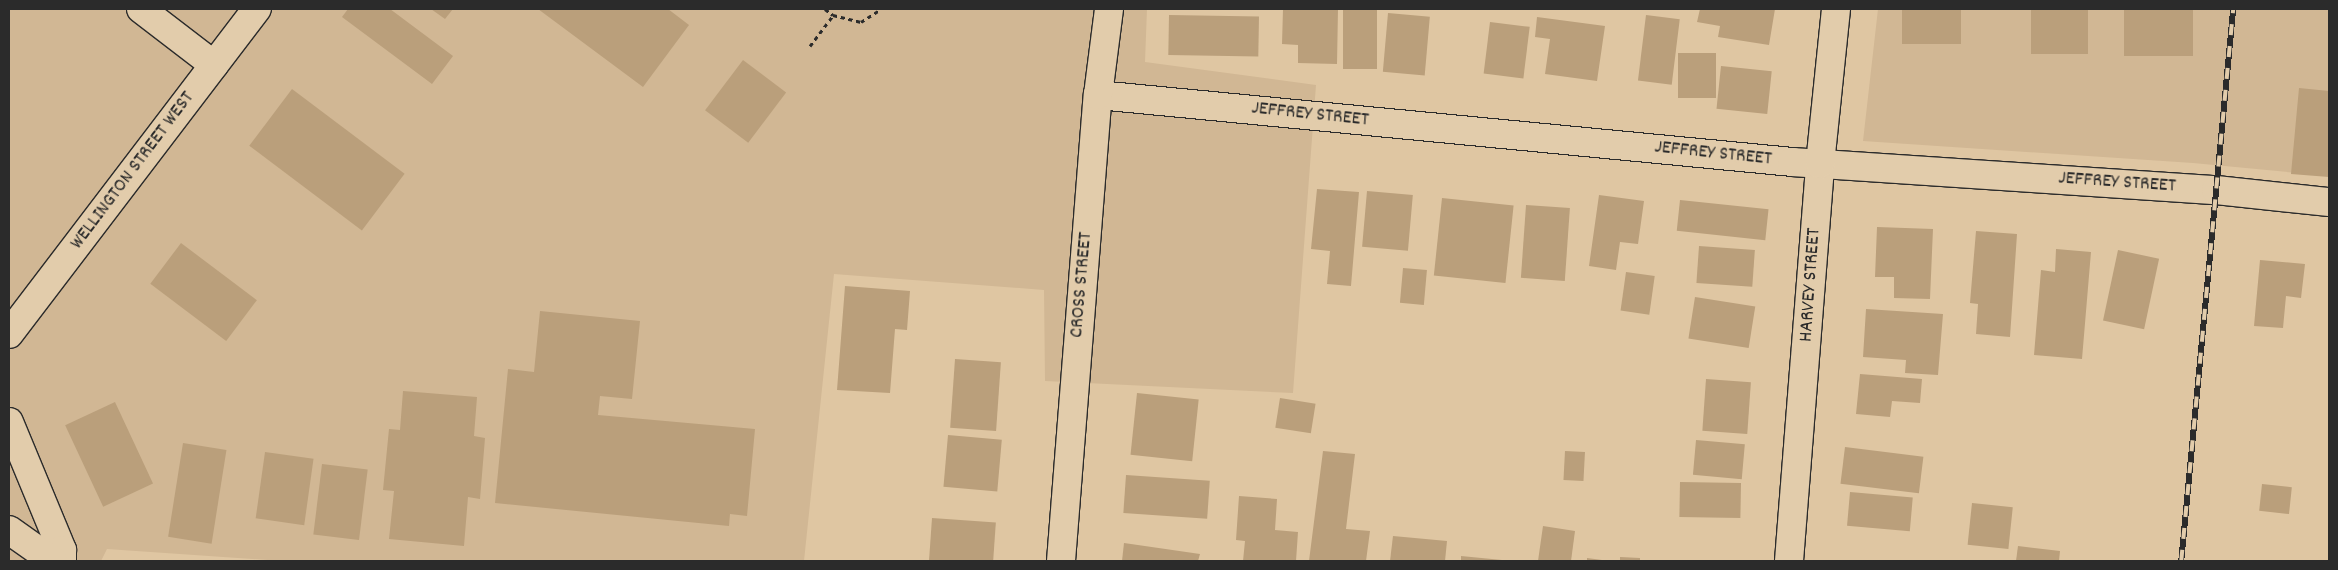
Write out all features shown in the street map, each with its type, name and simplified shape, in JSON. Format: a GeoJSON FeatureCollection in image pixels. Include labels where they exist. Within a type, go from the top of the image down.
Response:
{"type":"FeatureCollection","features":[{"type":"Feature","properties":{"kind":"street"},"geometry":{"type":"LineString","coordinates":[[141,9],[214,64]]}},
{"type":"Feature","properties":{"kind":"street","name":"WELLINGTON STREET WEST"},"geometry":{"type":"LineString","coordinates":[[9,334],[257,9]]}},
{"type":"Feature","properties":{"kind":"street","name":"CROSS STREET"},"geometry":{"type":"LineString","coordinates":[[1061,561],[1098,96],[1109,9]]}},
{"type":"Feature","properties":{"kind":"street","name":"HARVEY STREET"},"geometry":{"type":"LineString","coordinates":[[1789,561],[1820,164],[1836,9]]}},
{"type":"Feature","properties":{"kind":"street","name":"JEFFREY STREET"},"geometry":{"type":"LineString","coordinates":[[1098,96],[1820,164],[2183,188],[2329,202]]}},
{"type":"Feature","properties":{"kind":"street"},"geometry":{"type":"LineString","coordinates":[[9,422],[62,550],[62,561]]}},
{"type":"Feature","properties":{"kind":"street"},"geometry":{"type":"LineString","coordinates":[[9,530],[53,561]]}},
{"type":"Feature","properties":{"kind":"path"},"geometry":{"type":"LineString","coordinates":[[825,9],[833,15],[862,22],[881,9]]}},
{"type":"Feature","properties":{"kind":"path"},"geometry":{"type":"LineString","coordinates":[[810,46],[833,15]]}},
{"type":"Feature","properties":{"kind":"shaded area"},"geometry":{"type":"Polygon","coordinates":[[[9,9],[1147,9],[1145,62],[1316,85],[1293,393],[1045,381],[1044,290],[834,274],[804,561],[282,561],[107,549],[101,561],[9,561],[9,9]]]}},
{"type":"Feature","properties":{"kind":"shaded area"},"geometry":{"type":"Polygon","coordinates":[[[1878,9],[2329,9],[2329,176],[2193,163],[1863,141],[1878,9]]]}},
{"type":"Feature","properties":{"kind":"building"},"geometry":{"type":"Polygon","coordinates":[[[348,9],[390,9],[453,56],[432,84],[342,17],[348,9]]]}},
{"type":"Feature","properties":{"kind":"building"},"geometry":{"type":"Polygon","coordinates":[[[431,9],[453,9],[445,19],[431,9]]]}},
{"type":"Feature","properties":{"kind":"building"},"geometry":{"type":"Polygon","coordinates":[[[538,9],[668,9],[689,25],[643,87],[538,9]]]}},
{"type":"Feature","properties":{"kind":"building"},"geometry":{"type":"Polygon","coordinates":[[[1283,9],[1338,9],[1337,64],[1298,63],[1298,45],[1282,44],[1283,9]]]}},
{"type":"Feature","properties":{"kind":"building"},"geometry":{"type":"Polygon","coordinates":[[[1343,9],[1377,9],[1377,69],[1343,69],[1343,9]]]}},
{"type":"Feature","properties":{"kind":"building"},"geometry":{"type":"Polygon","coordinates":[[[1700,9],[1775,9],[1769,45],[1718,37],[1720,26],[1697,22],[1700,9]]]}},
{"type":"Feature","properties":{"kind":"building"},"geometry":{"type":"Polygon","coordinates":[[[1902,9],[1961,9],[1961,44],[1902,44],[1902,9]]]}},
{"type":"Feature","properties":{"kind":"building"},"geometry":{"type":"Polygon","coordinates":[[[2031,9],[2088,9],[2088,54],[2031,54],[2031,9]]]}},
{"type":"Feature","properties":{"kind":"building"},"geometry":{"type":"Polygon","coordinates":[[[2124,9],[2193,9],[2193,56],[2124,56],[2124,9]]]}},
{"type":"Feature","properties":{"kind":"building"},"geometry":{"type":"Polygon","coordinates":[[[1388,13],[1430,17],[1425,75],[1383,72],[1388,13]]]}},
{"type":"Feature","properties":{"kind":"building"},"geometry":{"type":"Polygon","coordinates":[[[1169,15],[1259,17],[1258,57],[1168,55],[1169,15]]]}},
{"type":"Feature","properties":{"kind":"building"},"geometry":{"type":"Polygon","coordinates":[[[1646,15],[1680,19],[1672,85],[1638,81],[1646,15]]]}},
{"type":"Feature","properties":{"kind":"building"},"geometry":{"type":"Polygon","coordinates":[[[1537,17],[1605,26],[1597,81],[1545,74],[1550,39],[1535,37],[1537,17]]]}},
{"type":"Feature","properties":{"kind":"building"},"geometry":{"type":"Polygon","coordinates":[[[1490,22],[1530,27],[1523,78],[1484,74],[1490,22]]]}},
{"type":"Feature","properties":{"kind":"building"},"geometry":{"type":"Polygon","coordinates":[[[1678,53],[1716,53],[1716,98],[1678,98],[1678,53]]]}},
{"type":"Feature","properties":{"kind":"building"},"geometry":{"type":"Polygon","coordinates":[[[743,60],[786,92],[748,143],[705,110],[743,60]]]}},
{"type":"Feature","properties":{"kind":"building"},"geometry":{"type":"Polygon","coordinates":[[[1721,66],[1772,71],[1767,114],[1717,109],[1721,66]]]}},
{"type":"Feature","properties":{"kind":"building"},"geometry":{"type":"Polygon","coordinates":[[[2299,88],[2329,91],[2329,177],[2291,174],[2299,88]]]}},
{"type":"Feature","properties":{"kind":"building"},"geometry":{"type":"Polygon","coordinates":[[[292,89],[405,174],[362,231],[249,146],[292,89]]]}},
{"type":"Feature","properties":{"kind":"building"},"geometry":{"type":"Polygon","coordinates":[[[1317,189],[1359,192],[1351,286],[1327,284],[1330,251],[1311,249],[1317,189]]]}},
{"type":"Feature","properties":{"kind":"building"},"geometry":{"type":"Polygon","coordinates":[[[1367,191],[1413,195],[1408,251],[1362,247],[1367,191]]]}},
{"type":"Feature","properties":{"kind":"building"},"geometry":{"type":"Polygon","coordinates":[[[1599,195],[1644,201],[1638,244],[1620,242],[1616,270],[1589,266],[1599,195]]]}},
{"type":"Feature","properties":{"kind":"building"},"geometry":{"type":"Polygon","coordinates":[[[1442,198],[1514,206],[1505,283],[1434,276],[1442,198]]]}},
{"type":"Feature","properties":{"kind":"building"},"geometry":{"type":"Polygon","coordinates":[[[1680,200],[1769,209],[1765,240],[1677,231],[1680,200]]]}},
{"type":"Feature","properties":{"kind":"building"},"geometry":{"type":"Polygon","coordinates":[[[1526,205],[1570,208],[1565,281],[1521,278],[1526,205]]]}},
{"type":"Feature","properties":{"kind":"building"},"geometry":{"type":"Polygon","coordinates":[[[1877,227],[1933,229],[1930,299],[1894,298],[1894,277],[1875,277],[1877,227]]]}},
{"type":"Feature","properties":{"kind":"building"},"geometry":{"type":"Polygon","coordinates":[[[1976,231],[2017,234],[2010,337],[1976,334],[1978,304],[1970,303],[1976,231]]]}},
{"type":"Feature","properties":{"kind":"building"},"geometry":{"type":"Polygon","coordinates":[[[181,243],[257,300],[226,341],[150,284],[181,243]]]}},
{"type":"Feature","properties":{"kind":"building"},"geometry":{"type":"Polygon","coordinates":[[[1699,246],[1755,250],[1752,287],[1696,283],[1699,246]]]}},
{"type":"Feature","properties":{"kind":"building"},"geometry":{"type":"Polygon","coordinates":[[[2056,249],[2091,252],[2082,359],[2034,355],[2041,270],[2055,272],[2056,249]]]}},
{"type":"Feature","properties":{"kind":"building"},"geometry":{"type":"Polygon","coordinates":[[[2118,250],[2159,259],[2144,329],[2103,320],[2118,250]]]}},
{"type":"Feature","properties":{"kind":"building"},"geometry":{"type":"Polygon","coordinates":[[[2260,260],[2305,264],[2301,298],[2286,296],[2283,328],[2254,326],[2260,260]]]}},
{"type":"Feature","properties":{"kind":"building"},"geometry":{"type":"Polygon","coordinates":[[[1403,268],[1427,270],[1424,305],[1400,303],[1403,268]]]}},
{"type":"Feature","properties":{"kind":"building"},"geometry":{"type":"Polygon","coordinates":[[[1626,272],[1655,276],[1649,315],[1621,311],[1626,272]]]}},
{"type":"Feature","properties":{"kind":"building"},"geometry":{"type":"Polygon","coordinates":[[[845,286],[910,291],[907,330],[895,329],[890,393],[837,390],[845,286]]]}},
{"type":"Feature","properties":{"kind":"building"},"geometry":{"type":"Polygon","coordinates":[[[1695,297],[1755,307],[1749,348],[1688,338],[1695,297]]]}},
{"type":"Feature","properties":{"kind":"building"},"geometry":{"type":"Polygon","coordinates":[[[1866,309],[1943,314],[1938,375],[1905,373],[1906,360],[1863,357],[1866,309]]]}},
{"type":"Feature","properties":{"kind":"building"},"geometry":{"type":"Polygon","coordinates":[[[540,311],[640,321],[632,399],[600,396],[598,415],[755,429],[747,516],[730,514],[729,526],[495,503],[508,369],[534,372],[540,311]]]}},
{"type":"Feature","properties":{"kind":"building"},"geometry":{"type":"Polygon","coordinates":[[[955,359],[1001,362],[996,431],[950,428],[955,359]]]}},
{"type":"Feature","properties":{"kind":"building"},"geometry":{"type":"Polygon","coordinates":[[[1860,374],[1922,379],[1920,403],[1892,401],[1890,417],[1856,414],[1860,374]]]}},
{"type":"Feature","properties":{"kind":"building"},"geometry":{"type":"Polygon","coordinates":[[[1706,379],[1751,382],[1747,434],[1702,431],[1706,379]]]}},
{"type":"Feature","properties":{"kind":"building"},"geometry":{"type":"Polygon","coordinates":[[[403,391],[477,397],[474,436],[485,438],[480,499],[468,497],[464,546],[389,539],[394,491],[383,490],[389,429],[400,430],[403,391]]]}},
{"type":"Feature","properties":{"kind":"building"},"geometry":{"type":"Polygon","coordinates":[[[1137,393],[1199,399],[1192,461],[1131,455],[1137,393]]]}},
{"type":"Feature","properties":{"kind":"building"},"geometry":{"type":"Polygon","coordinates":[[[1280,398],[1316,404],[1311,433],[1275,428],[1280,398]]]}},
{"type":"Feature","properties":{"kind":"building"},"geometry":{"type":"Polygon","coordinates":[[[115,402],[153,484],[103,507],[65,425],[115,402]]]}},
{"type":"Feature","properties":{"kind":"building"},"geometry":{"type":"Polygon","coordinates":[[[948,435],[1002,440],[997,492],[943,487],[948,435]]]}},
{"type":"Feature","properties":{"kind":"building"},"geometry":{"type":"Polygon","coordinates":[[[1696,440],[1745,444],[1742,479],[1693,475],[1696,440]]]}},
{"type":"Feature","properties":{"kind":"building"},"geometry":{"type":"Polygon","coordinates":[[[183,443],[226,450],[212,544],[168,537],[183,443]]]}},
{"type":"Feature","properties":{"kind":"building"},"geometry":{"type":"Polygon","coordinates":[[[1845,447],[1923,457],[1919,493],[1840,484],[1845,447]]]}},
{"type":"Feature","properties":{"kind":"building"},"geometry":{"type":"Polygon","coordinates":[[[1323,451],[1355,454],[1346,529],[1370,531],[1366,561],[1309,561],[1323,451]]]}},
{"type":"Feature","properties":{"kind":"building"},"geometry":{"type":"Polygon","coordinates":[[[1565,451],[1585,452],[1583,481],[1563,480],[1565,451]]]}},
{"type":"Feature","properties":{"kind":"building"},"geometry":{"type":"Polygon","coordinates":[[[265,452],[314,459],[304,525],[256,518],[265,452]]]}},
{"type":"Feature","properties":{"kind":"building"},"geometry":{"type":"Polygon","coordinates":[[[322,464],[368,470],[359,540],[313,534],[322,464]]]}},
{"type":"Feature","properties":{"kind":"building"},"geometry":{"type":"Polygon","coordinates":[[[1126,475],[1210,481],[1207,519],[1123,513],[1126,475]]]}},
{"type":"Feature","properties":{"kind":"building"},"geometry":{"type":"Polygon","coordinates":[[[1680,482],[1741,483],[1740,518],[1679,517],[1680,482]]]}},
{"type":"Feature","properties":{"kind":"building"},"geometry":{"type":"Polygon","coordinates":[[[2262,484],[2292,487],[2289,514],[2259,511],[2262,484]]]}},
{"type":"Feature","properties":{"kind":"building"},"geometry":{"type":"Polygon","coordinates":[[[1850,492],[1913,497],[1910,531],[1847,526],[1850,492]]]}},
{"type":"Feature","properties":{"kind":"building"},"geometry":{"type":"Polygon","coordinates":[[[1239,496],[1277,499],[1275,530],[1298,532],[1296,561],[1243,561],[1245,541],[1236,540],[1239,496]]]}},
{"type":"Feature","properties":{"kind":"building"},"geometry":{"type":"Polygon","coordinates":[[[1972,503],[2013,507],[2008,549],[1968,545],[1972,503]]]}},
{"type":"Feature","properties":{"kind":"building"},"geometry":{"type":"Polygon","coordinates":[[[932,518],[996,522],[993,561],[929,561],[932,518]]]}},
{"type":"Feature","properties":{"kind":"building"},"geometry":{"type":"Polygon","coordinates":[[[1543,526],[1575,531],[1571,561],[1538,561],[1543,526]]]}},
{"type":"Feature","properties":{"kind":"building"},"geometry":{"type":"Polygon","coordinates":[[[1393,536],[1447,541],[1445,561],[1390,561],[1393,536]]]}},
{"type":"Feature","properties":{"kind":"building"},"geometry":{"type":"Polygon","coordinates":[[[1124,543],[1200,554],[1198,561],[1122,561],[1124,543]]]}},
{"type":"Feature","properties":{"kind":"building"},"geometry":{"type":"Polygon","coordinates":[[[2018,546],[2060,551],[2059,561],[2016,561],[2018,546]]]}},
{"type":"Feature","properties":{"kind":"building"},"geometry":{"type":"Polygon","coordinates":[[[1461,556],[1502,560],[1502,561],[1461,561],[1461,556]]]}},
{"type":"Feature","properties":{"kind":"building"},"geometry":{"type":"Polygon","coordinates":[[[1620,557],[1640,558],[1640,561],[1620,561],[1620,557]]]}},
{"type":"Feature","properties":{"kind":"building"},"geometry":{"type":"Polygon","coordinates":[[[1587,558],[1602,560],[1602,561],[1587,561],[1587,558]]]}},
{"type":"Feature","properties":{"kind":"railway"},"geometry":{"type":"LineString","coordinates":[[2181,561],[2233,9]]}}]}
